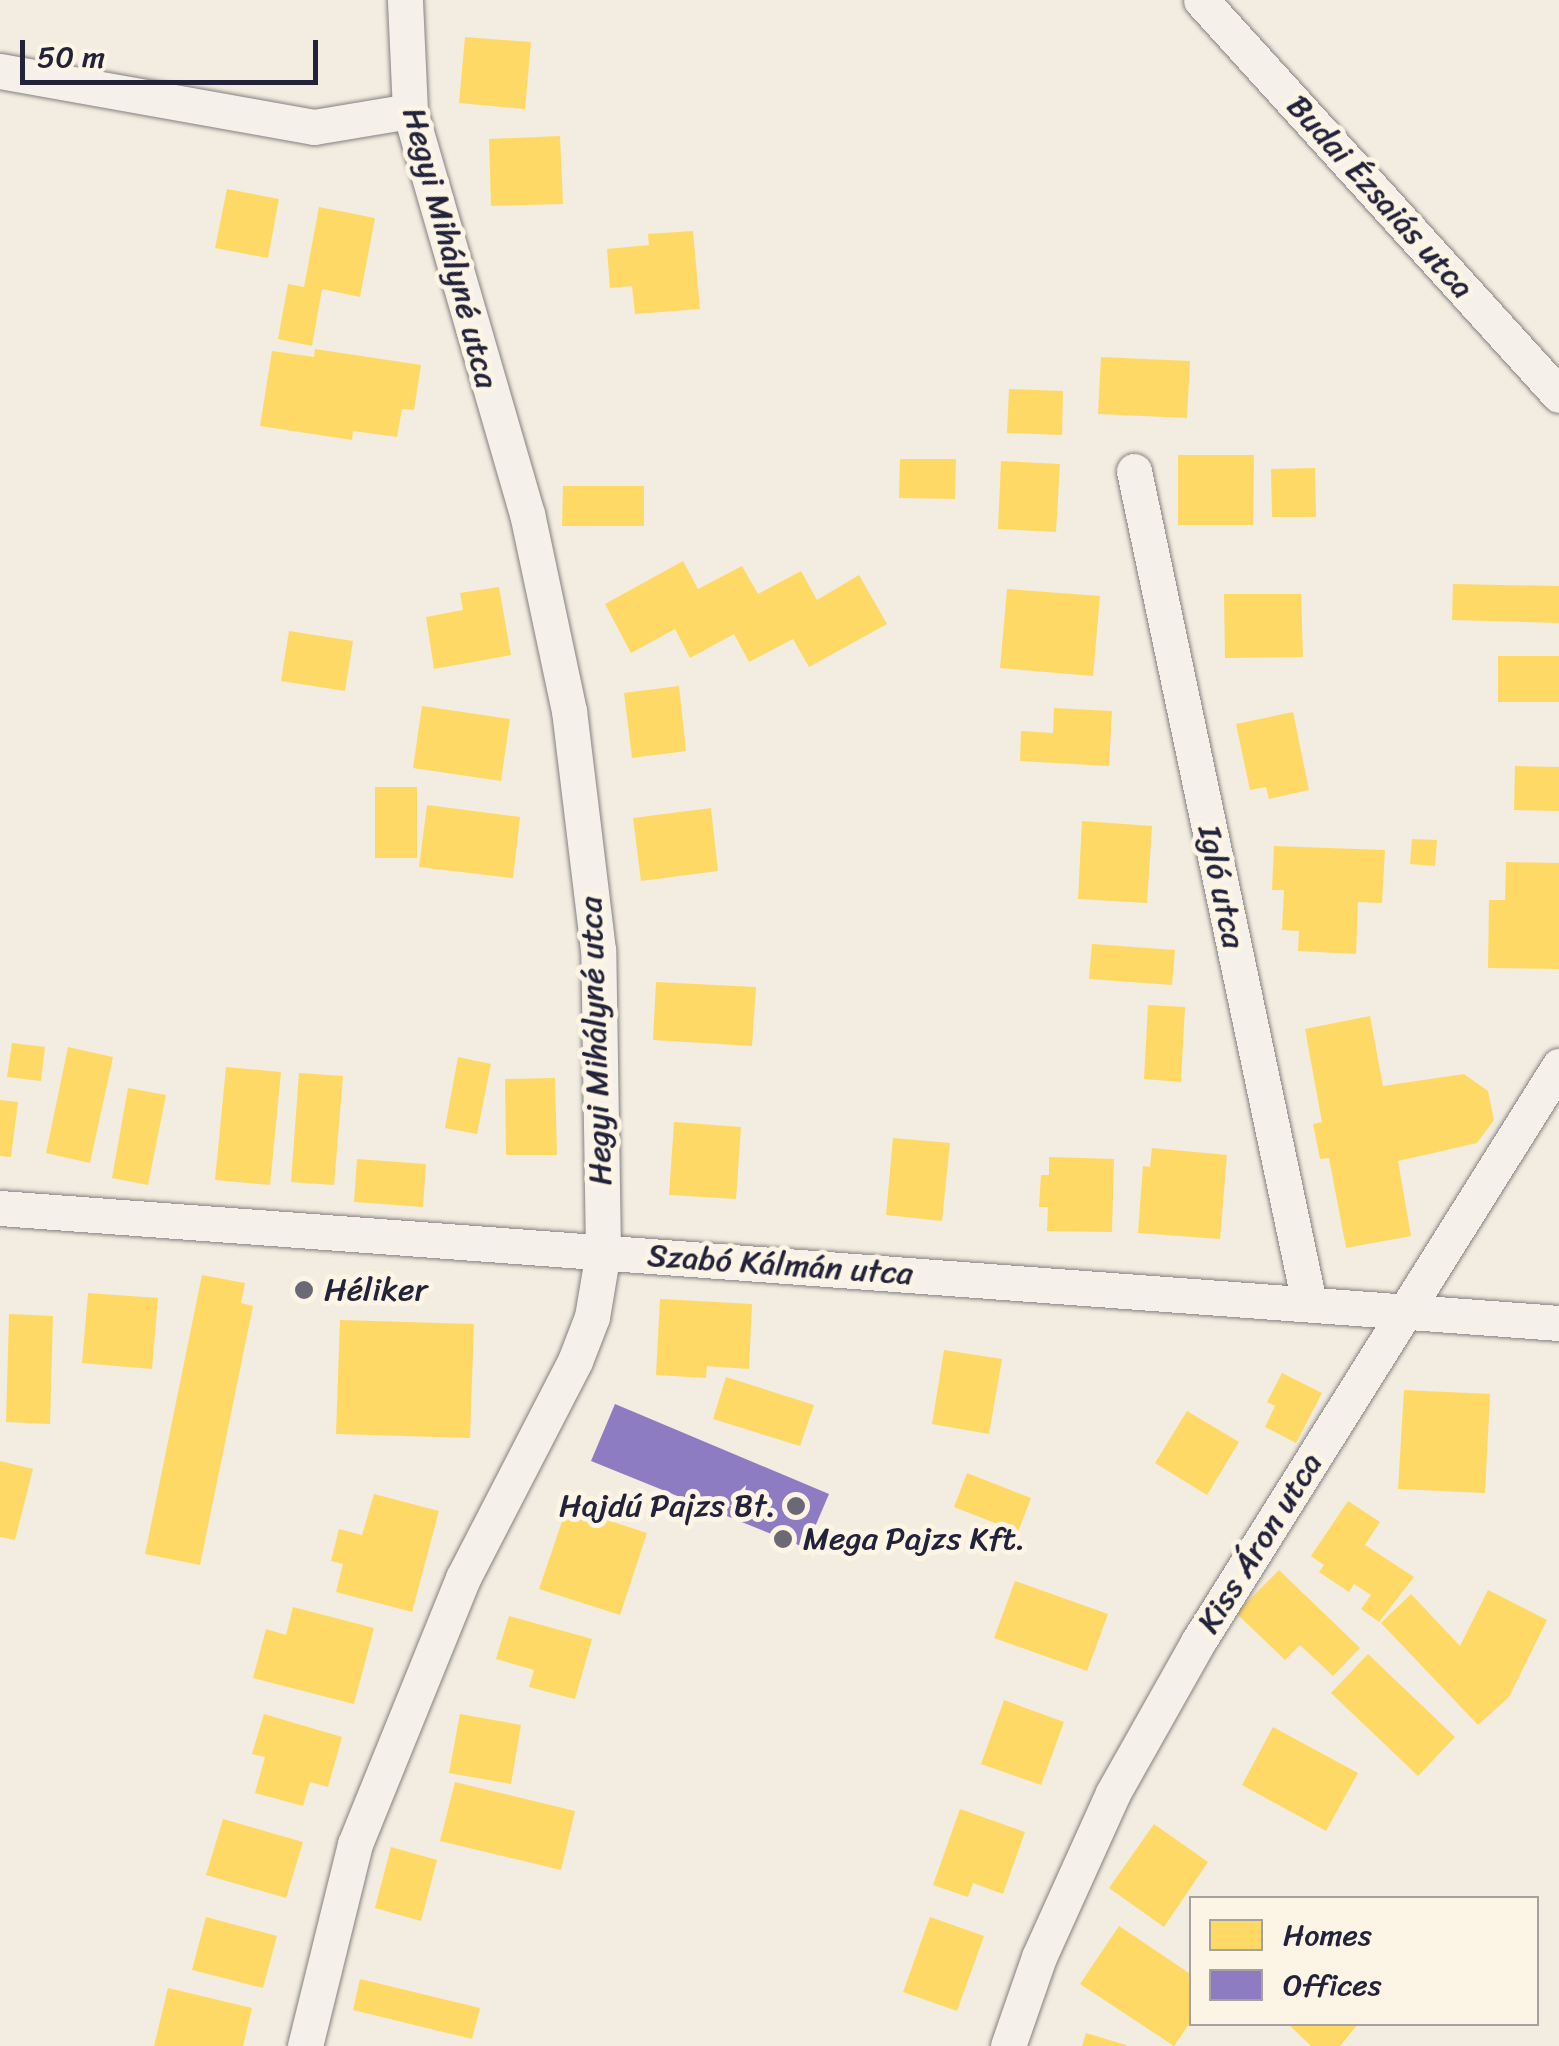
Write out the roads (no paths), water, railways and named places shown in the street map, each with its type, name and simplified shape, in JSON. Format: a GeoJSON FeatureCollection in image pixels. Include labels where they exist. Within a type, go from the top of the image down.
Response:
{"type":"FeatureCollection","features":[{"type":"Feature","properties":{"kind":"street","name":"Hegyi Mihályné utca"},"geometry":{"type":"LineString","coordinates":[[304,2046],[355,1844],[464,1578],[575,1361],[592,1317],[603,1252],[598,950],[569,711],[527,514],[410,112],[405,0]]}},
{"type":"Feature","properties":{"kind":"street","name":"Budai Ézsaiás utca"},"geometry":{"type":"LineString","coordinates":[[1201,0],[1559,395]]}},
{"type":"Feature","properties":{"kind":"street"},"geometry":{"type":"LineString","coordinates":[[0,71],[314,127],[410,112]]}},
{"type":"Feature","properties":{"kind":"street","name":"Igló utca"},"geometry":{"type":"LineString","coordinates":[[1134,471],[1309,1304]]}},
{"type":"Feature","properties":{"kind":"street","name":"Kiss Áron utca"},"geometry":{"type":"LineString","coordinates":[[1008,2046],[1039,1957],[1113,1793],[1198,1642],[1559,1066]]}},
{"type":"Feature","properties":{"kind":"street","name":"Szabó Kálmán utca"},"geometry":{"type":"LineString","coordinates":[[0,1208],[1559,1324]]}},
{"type":"Feature","properties":{"kind":"place","name":"Héliker"},"geometry":{"type":"Point","coordinates":[304,1290]}},
{"type":"Feature","properties":{"kind":"place","name":"Hajdú Pajzs Bt."},"geometry":{"type":"Point","coordinates":[796,1506]}},
{"type":"Feature","properties":{"kind":"place","name":"Mega Pajzs Kft."},"geometry":{"type":"Point","coordinates":[783,1539]}}]}
